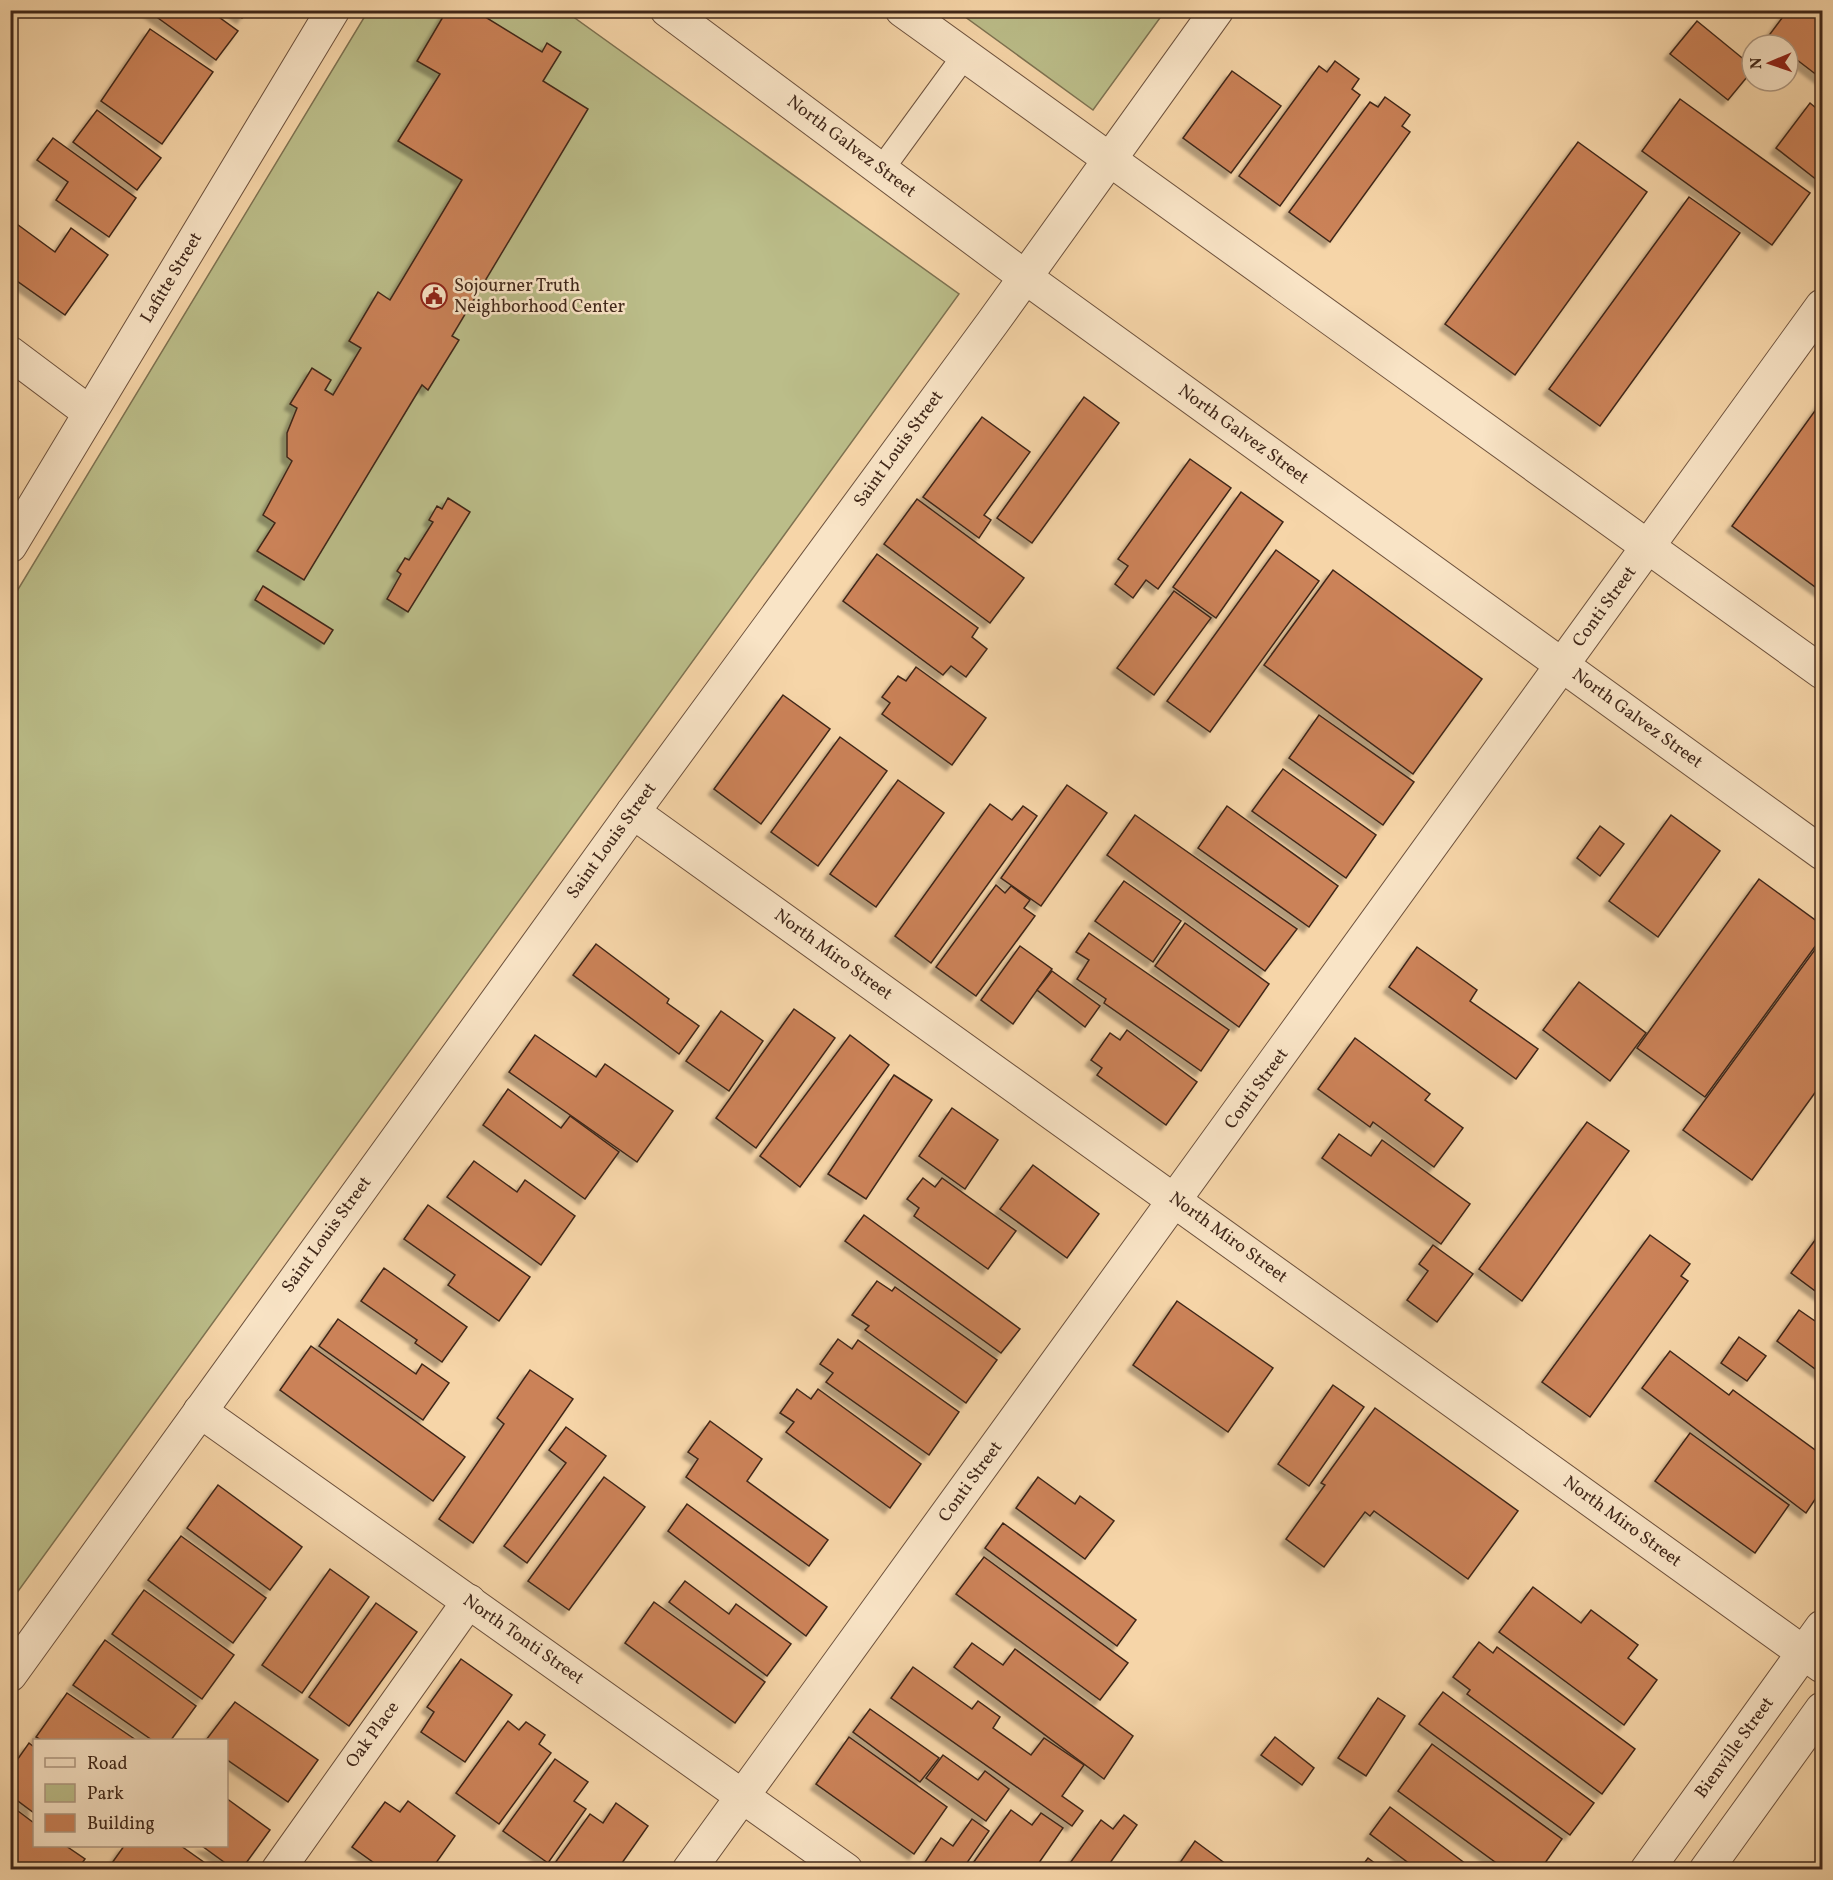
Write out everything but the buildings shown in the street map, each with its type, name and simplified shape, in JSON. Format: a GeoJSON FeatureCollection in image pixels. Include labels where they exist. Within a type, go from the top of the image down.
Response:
{"type":"FeatureCollection","features":[{"type":"Feature","properties":{"kind":"street","name":"Lafitte Street"},"geometry":{"type":"LineString","coordinates":[[10,546],[333,10]]}},
{"type":"Feature","properties":{"kind":"street","name":"North Galvez Street"},"geometry":{"type":"LineString","coordinates":[[667,10],[1025,277],[1822,853]]}},
{"type":"Feature","properties":{"kind":"street"},"geometry":{"type":"LineString","coordinates":[[902,10],[1822,672]]}},
{"type":"Feature","properties":{"kind":"street","name":"Saint Louis Street"},"geometry":{"type":"LineString","coordinates":[[10,1675],[633,812],[1025,277],[1217,10]]}},
{"type":"Feature","properties":{"kind":"street","name":"Conti Street"},"geometry":{"type":"LineString","coordinates":[[689,1869],[1822,306]]}},
{"type":"Feature","properties":{"kind":"street"},"geometry":{"type":"LineString","coordinates":[[10,353],[90,414]]}},
{"type":"Feature","properties":{"kind":"street","name":"North Miro Street"},"geometry":{"type":"LineString","coordinates":[[633,812],[1176,1200],[1816,1649]]}},
{"type":"Feature","properties":{"kind":"street","name":"North Tonti Street"},"geometry":{"type":"LineString","coordinates":[[200,1411],[846,1869]]}},
{"type":"Feature","properties":{"kind":"street","name":"Oak Place"},"geometry":{"type":"LineString","coordinates":[[278,1869],[469,1601]]}},
{"type":"Feature","properties":{"kind":"street","name":"Bienville Street"},"geometry":{"type":"LineString","coordinates":[[1647,1869],[1816,1649]]}},
{"type":"Feature","properties":{"kind":"street"},"geometry":{"type":"LineString","coordinates":[[1706,1869],[1822,1709]]}},
{"type":"Feature","properties":{"kind":"lane"},"geometry":{"type":"LineString","coordinates":[[881,170],[965,55]]}},
{"type":"Feature","properties":{"kind":"green space"},"geometry":{"type":"Polygon","coordinates":[[[368,11],[565,11],[959,294],[11,1601],[11,601],[368,11]]]}},
{"type":"Feature","properties":{"kind":"green space"},"geometry":{"type":"Polygon","coordinates":[[[957,11],[1165,11],[1093,110],[957,11]]]}},
{"type":"Feature","properties":{"kind":"place","name":"Sojourner Truth Neighborhood Center"},"geometry":{"type":"Point","coordinates":[434,296]}}]}
